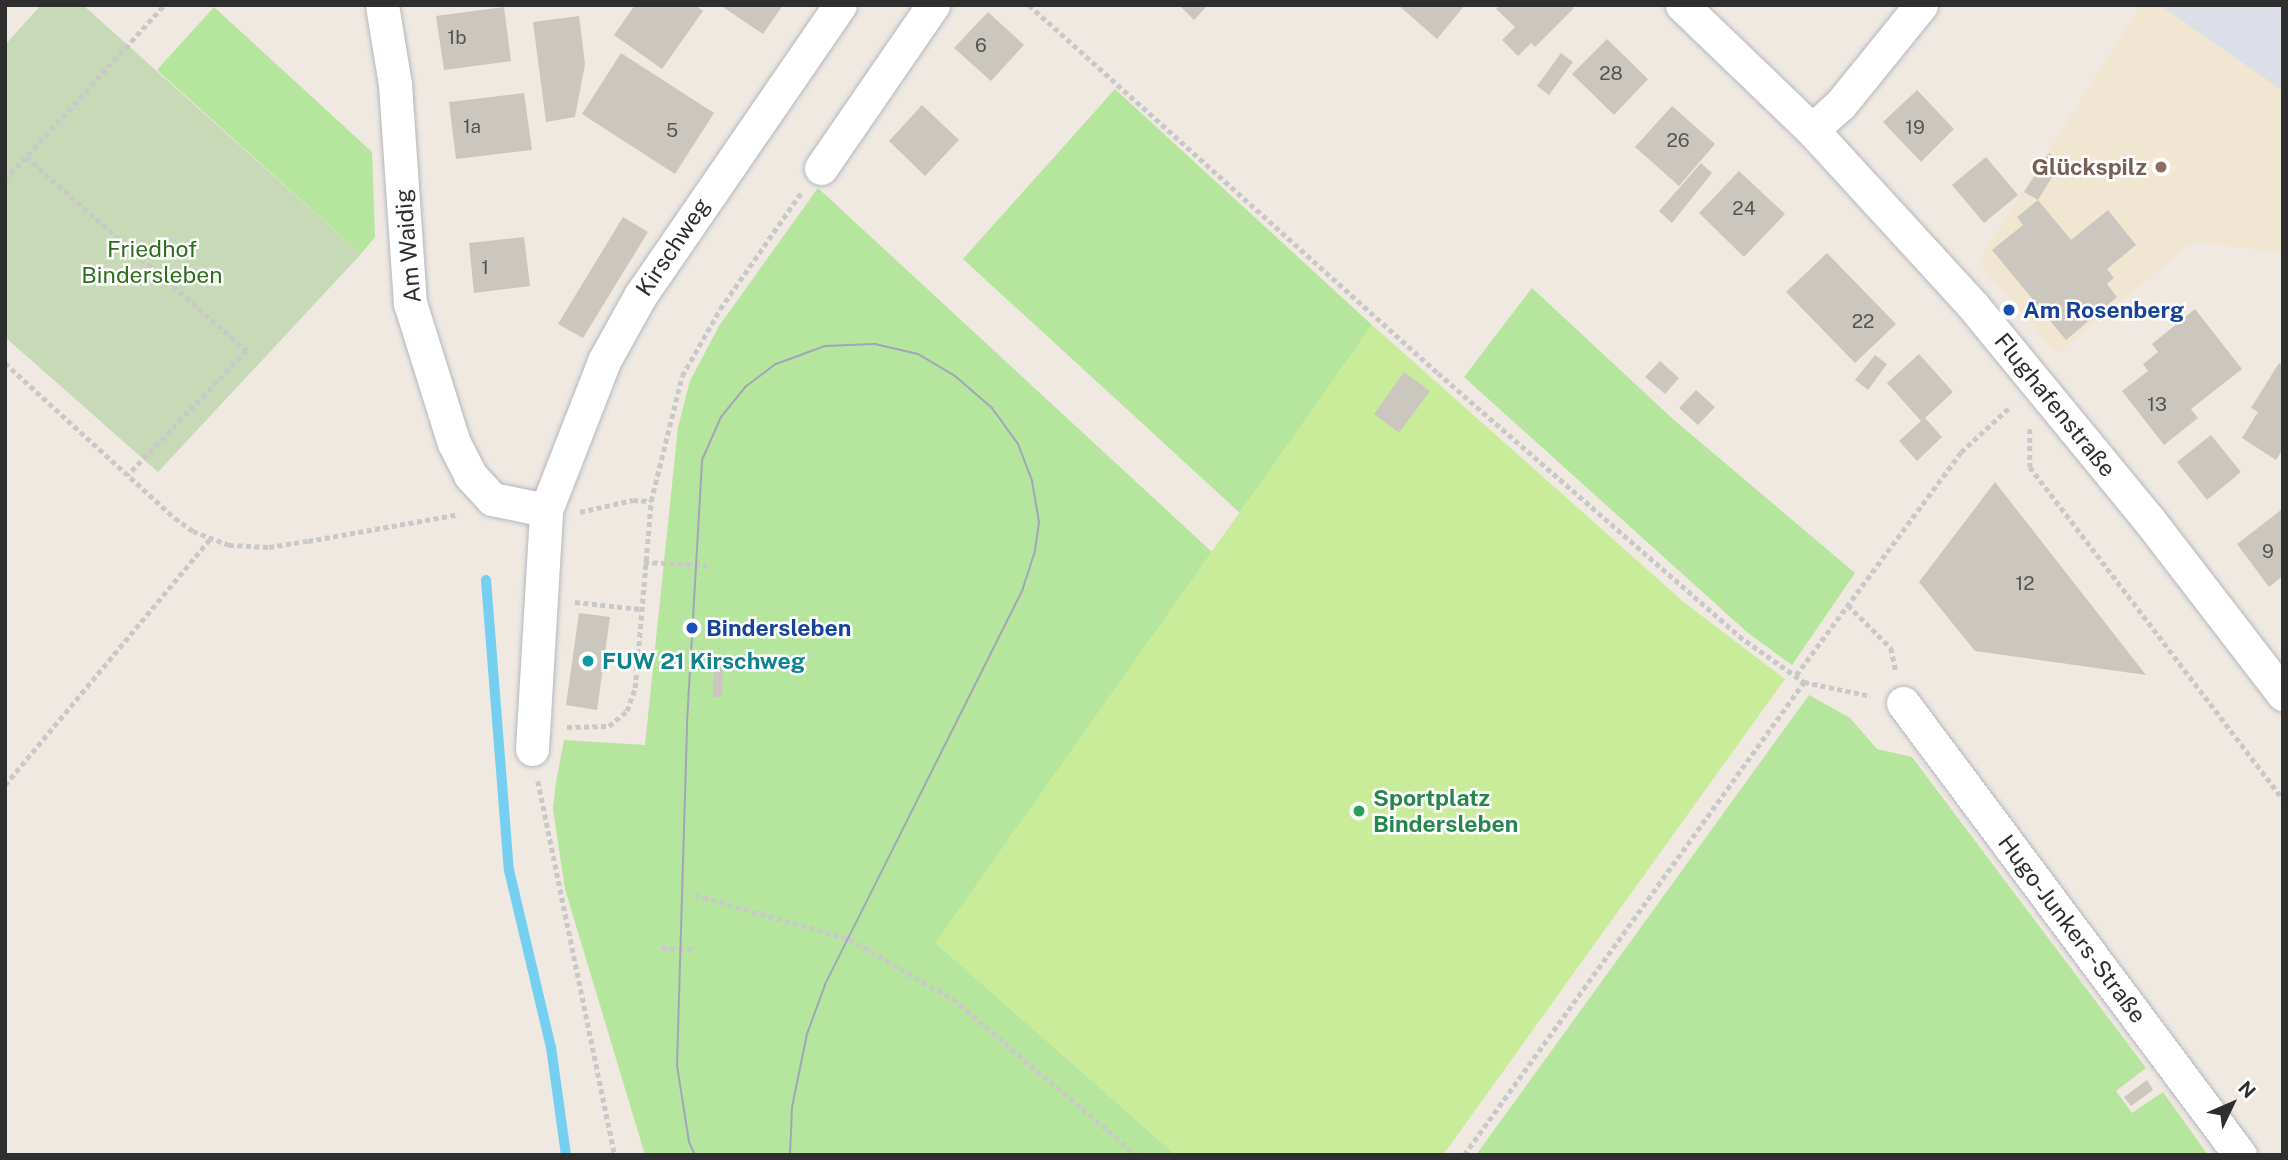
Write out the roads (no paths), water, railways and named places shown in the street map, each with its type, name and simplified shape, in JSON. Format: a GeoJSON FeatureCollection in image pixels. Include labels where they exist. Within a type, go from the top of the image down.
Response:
{"type":"FeatureCollection","features":[{"type":"Feature","properties":{"kind":"street","name":"Am Waidig"},"geometry":{"type":"LineString","coordinates":[[382,5],[395,85],[410,303],[454,443],[470,475],[492,499],[546,510]]}},
{"type":"Feature","properties":{"kind":"street","name":"Kirschweg"},"geometry":{"type":"LineString","coordinates":[[531,737],[546,510],[604,361],[640,296],[840,5]]}},
{"type":"Feature","properties":{"kind":"street"},"geometry":{"type":"LineString","coordinates":[[821,168],[933,5]]}},
{"type":"Feature","properties":{"kind":"street","name":"Flughafenstraße"},"geometry":{"type":"LineString","coordinates":[[1682,5],[1812,130],[2023,364],[2149,520],[2283,694]]}},
{"type":"Feature","properties":{"kind":"street"},"geometry":{"type":"LineString","coordinates":[[1812,130],[1840,105],[1921,5]]}},
{"type":"Feature","properties":{"kind":"street","name":"Hugo-Junkers-Straße"},"geometry":{"type":"LineString","coordinates":[[1903,703],[2240,1155]]}},
{"type":"Feature","properties":{"kind":"waterway"},"geometry":{"type":"LineString","coordinates":[[486,580],[509,870],[551,1047],[566,1155]]}},
{"type":"Feature","properties":{"kind":"tram line"},"geometry":{"type":"LineString","coordinates":[[695,1155],[689,1142],[677,1065],[687,722],[702,460],[721,417],[745,387],[776,364],[825,346],[875,344],[918,354],[955,376],[992,408],[1018,444],[1032,481],[1039,522],[1035,551],[1023,589],[825,985],[807,1034],[792,1107],[790,1155]]}},
{"type":"Feature","properties":{"kind":"place","name":"Glückspilz"},"geometry":{"type":"Point","coordinates":[2161,167]}},
{"type":"Feature","properties":{"kind":"place","name":"Am Rosenberg"},"geometry":{"type":"Point","coordinates":[2009,310]}},
{"type":"Feature","properties":{"kind":"place","name":"Bindersleben"},"geometry":{"type":"Point","coordinates":[692,628]}},
{"type":"Feature","properties":{"kind":"place","name":"FUW 21 Kirschweg"},"geometry":{"type":"Point","coordinates":[588,661]}},
{"type":"Feature","properties":{"kind":"place","name":"Sportplatz Bindersleben"},"geometry":{"type":"Point","coordinates":[1359,811]}},
{"type":"Feature","properties":{"kind":"park label","name":"Friedhof Bindersleben"},"geometry":{"type":"Point","coordinates":[152,262]}}]}
